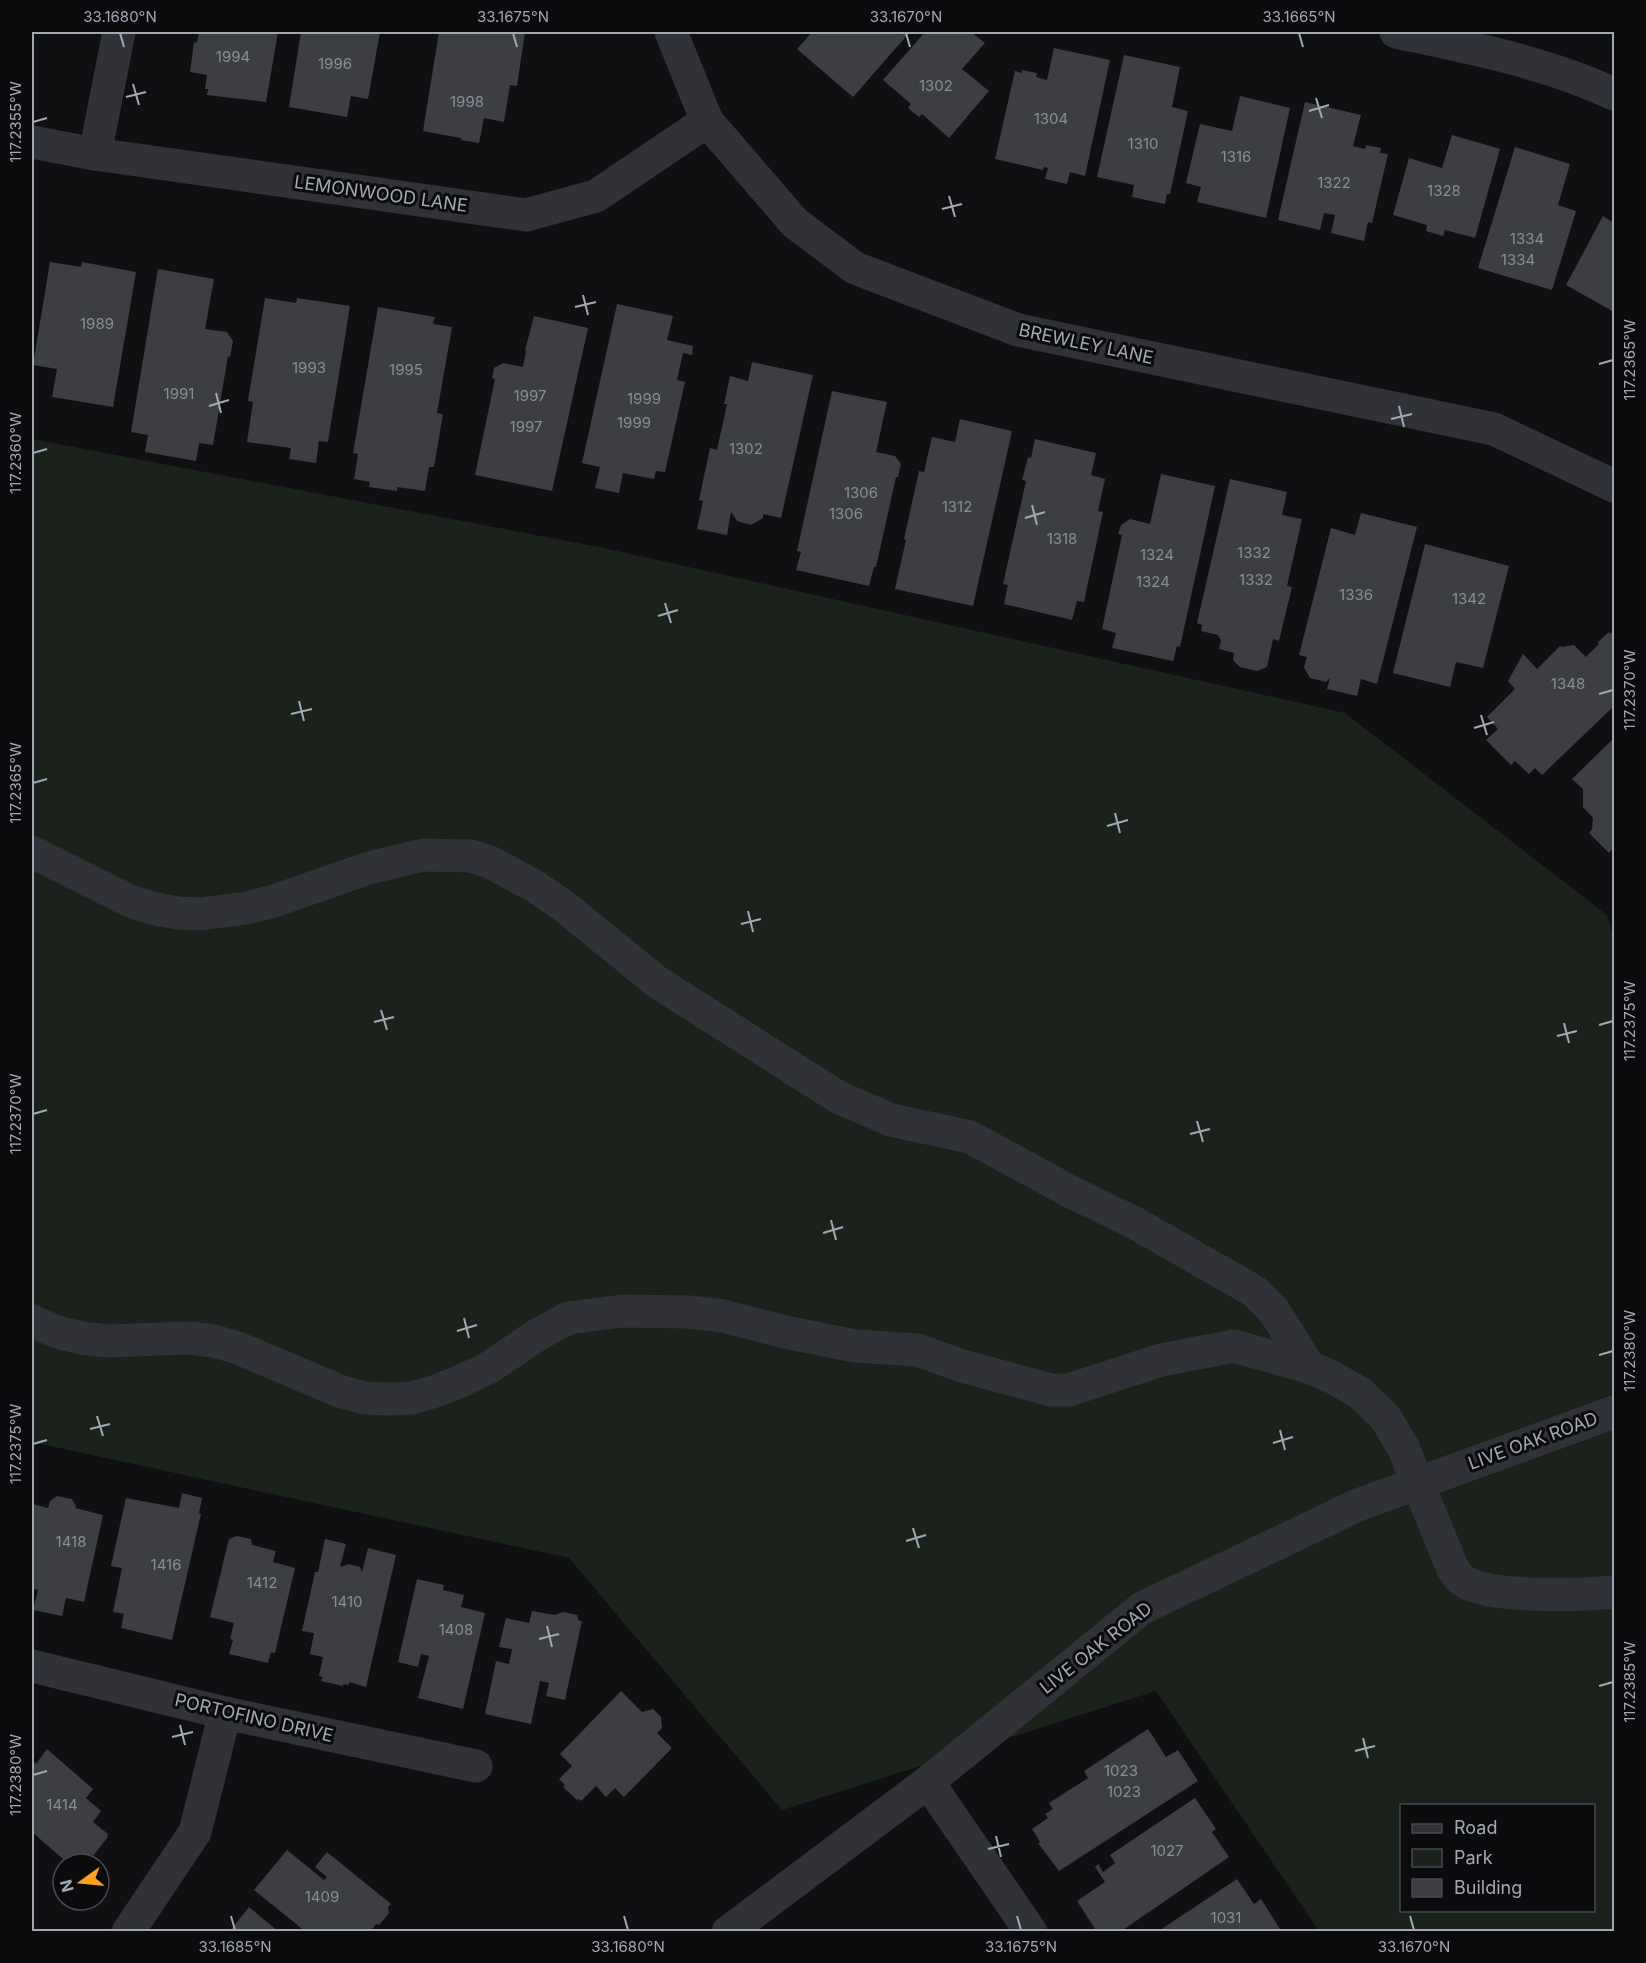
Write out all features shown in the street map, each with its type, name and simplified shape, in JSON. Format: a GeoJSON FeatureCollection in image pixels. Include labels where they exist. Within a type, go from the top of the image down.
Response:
{"type":"FeatureCollection","features":[{"type":"Feature","properties":{"kind":"street"},"geometry":{"type":"LineString","coordinates":[[95,154],[119,32]]}},
{"type":"Feature","properties":{"kind":"street","name":"BREWLEY LANE"},"geometry":{"type":"LineString","coordinates":[[671,32],[707,121],[795,224],[855,268],[1018,330],[1494,429],[1614,486]]}},
{"type":"Feature","properties":{"kind":"street"},"geometry":{"type":"LineString","coordinates":[[1396,32],[1503,43],[1614,94]]}},
{"type":"Feature","properties":{"kind":"street","name":"LEMONWOOD LANE"},"geometry":{"type":"LineString","coordinates":[[32,142],[95,154],[526,215],[596,196],[707,121]]}},
{"type":"Feature","properties":{"kind":"street"},"geometry":{"type":"LineString","coordinates":[[32,852],[130,901],[178,913],[200,914],[247,908],[274,901],[369,868],[423,855],[471,856],[490,862],[536,887],[565,907],[657,982],[838,1097],[891,1120],[970,1137],[1073,1193],[1135,1223],[1247,1287],[1265,1300],[1274,1311],[1309,1367]]}},
{"type":"Feature","properties":{"kind":"street"},"geometry":{"type":"LineString","coordinates":[[32,1321],[57,1332],[107,1341],[189,1338],[214,1341],[238,1348],[342,1392],[365,1398],[388,1399],[412,1398],[436,1391],[490,1368],[537,1335],[568,1318],[623,1311],[689,1312],[723,1316],[784,1332],[855,1346],[918,1350],[959,1365],[1051,1390],[1069,1390],[1161,1360],[1234,1346],[1309,1367],[1332,1377],[1360,1393],[1385,1417],[1418,1483],[1453,1569],[1462,1580],[1493,1591],[1574,1594],[1614,1592]]}},
{"type":"Feature","properties":{"kind":"street","name":"LIVE OAK ROAD"},"geometry":{"type":"LineString","coordinates":[[728,1932],[928,1782],[1142,1608],[1358,1505],[1614,1412]]}},
{"type":"Feature","properties":{"kind":"street"},"geometry":{"type":"LineString","coordinates":[[1574,1594],[1614,1603]]}},
{"type":"Feature","properties":{"kind":"street","name":"PORTOFINO DRIVE"},"geometry":{"type":"LineString","coordinates":[[32,1665],[225,1713],[476,1766]]}},
{"type":"Feature","properties":{"kind":"street"},"geometry":{"type":"LineString","coordinates":[[128,1932],[195,1832],[225,1713]]}},
{"type":"Feature","properties":{"kind":"street"},"geometry":{"type":"LineString","coordinates":[[928,1782],[1031,1932]]}},
{"type":"Feature","properties":{"kind":"green space"},"geometry":{"type":"Polygon","coordinates":[[[32,439],[604,548],[1345,713],[1607,915],[1614,940],[1614,1931],[1319,1931],[1156,1691],[782,1810],[569,1558],[32,1442],[32,439]]]}},
{"type":"Feature","properties":{"kind":"building"},"geometry":{"type":"Polygon","coordinates":[[[199,32],[278,32],[266,102],[207,95],[208,89],[205,89],[207,75],[190,72],[194,42],[197,43],[199,32]]]}},
{"type":"Feature","properties":{"kind":"building"},"geometry":{"type":"Polygon","coordinates":[[[301,32],[380,32],[368,99],[351,96],[347,117],[289,107],[301,32]]]}},
{"type":"Feature","properties":{"kind":"building"},"geometry":{"type":"Polygon","coordinates":[[[439,32],[525,32],[517,86],[510,85],[504,122],[484,118],[479,143],[423,131],[439,32]]]}},
{"type":"Feature","properties":{"kind":"building"},"geometry":{"type":"Polygon","coordinates":[[[812,32],[910,32],[853,97],[797,49],[812,32]]]}},
{"type":"Feature","properties":{"kind":"building"},"geometry":{"type":"Polygon","coordinates":[[[925,32],[971,32],[985,43],[962,69],[989,91],[949,138],[922,114],[919,117],[908,108],[911,104],[883,80],[925,32]]]}},
{"type":"Feature","properties":{"kind":"building"},"geometry":{"type":"Polygon","coordinates":[[[1054,48],[1110,60],[1085,176],[1070,172],[1067,184],[1045,179],[1048,168],[1044,167],[1043,170],[995,159],[1015,71],[1037,73],[1036,77],[1047,80],[1054,48]]]}},
{"type":"Feature","properties":{"kind":"building"},"geometry":{"type":"Polygon","coordinates":[[[1124,55],[1180,67],[1172,107],[1188,111],[1170,194],[1167,194],[1165,204],[1132,197],[1134,185],[1097,177],[1124,55]]]}},
{"type":"Feature","properties":{"kind":"building"},"geometry":{"type":"Polygon","coordinates":[[[1240,96],[1290,108],[1266,218],[1197,202],[1201,187],[1186,183],[1200,124],[1232,131],[1240,96]]]}},
{"type":"Feature","properties":{"kind":"building"},"geometry":{"type":"Polygon","coordinates":[[[1305,102],[1361,115],[1353,146],[1365,149],[1366,145],[1381,148],[1380,153],[1388,154],[1372,223],[1368,222],[1364,241],[1331,233],[1335,215],[1324,213],[1320,230],[1278,220],[1305,102]]]}},
{"type":"Feature","properties":{"kind":"building"},"geometry":{"type":"Polygon","coordinates":[[[1452,135],[1500,149],[1475,238],[1445,230],[1443,236],[1426,231],[1427,225],[1393,215],[1409,158],[1442,168],[1452,135]]]}},
{"type":"Feature","properties":{"kind":"building"},"geometry":{"type":"Polygon","coordinates":[[[1515,147],[1570,164],[1558,205],[1576,211],[1552,290],[1478,268],[1515,147]]]}},
{"type":"Feature","properties":{"kind":"building"},"geometry":{"type":"Polygon","coordinates":[[[1603,216],[1614,223],[1614,312],[1566,285],[1603,216]]]}},
{"type":"Feature","properties":{"kind":"building"},"geometry":{"type":"Polygon","coordinates":[[[50,262],[81,267],[82,262],[136,272],[113,407],[52,397],[57,369],[33,365],[50,262]]]}},
{"type":"Feature","properties":{"kind":"building"},"geometry":{"type":"Polygon","coordinates":[[[158,269],[214,279],[205,329],[227,332],[233,341],[230,357],[228,356],[213,445],[199,443],[196,461],[145,452],[148,435],[131,432],[158,269]]]}},
{"type":"Feature","properties":{"kind":"building"},"geometry":{"type":"Polygon","coordinates":[[[265,298],[296,303],[297,298],[350,306],[328,442],[319,441],[316,463],[289,459],[291,448],[247,442],[253,402],[248,401],[265,298]]]}},
{"type":"Feature","properties":{"kind":"building"},"geometry":{"type":"Polygon","coordinates":[[[617,304],[673,316],[667,340],[693,346],[692,355],[683,353],[677,380],[685,382],[665,472],[656,471],[654,479],[623,473],[619,493],[595,488],[600,467],[582,463],[617,304]]]}},
{"type":"Feature","properties":{"kind":"building"},"geometry":{"type":"Polygon","coordinates":[[[378,307],[435,317],[433,324],[452,327],[437,413],[443,414],[434,467],[429,467],[425,491],[397,487],[397,491],[369,487],[370,482],[354,479],[358,454],[353,453],[378,307]]]}},
{"type":"Feature","properties":{"kind":"building"},"geometry":{"type":"Polygon","coordinates":[[[534,316],[588,328],[552,491],[475,475],[495,379],[492,378],[494,368],[503,363],[523,367],[534,316]]]}},
{"type":"Feature","properties":{"kind":"building"},"geometry":{"type":"Polygon","coordinates":[[[752,362],[813,375],[781,518],[763,514],[763,518],[751,525],[737,521],[731,512],[727,535],[697,529],[703,501],[699,500],[710,448],[717,450],[727,404],[724,404],[730,376],[748,381],[752,362]]]}},
{"type":"Feature","properties":{"kind":"building"},"geometry":{"type":"Polygon","coordinates":[[[832,391],[887,402],[876,452],[895,456],[901,464],[876,567],[874,567],[869,586],[796,570],[801,552],[797,551],[832,391]]]}},
{"type":"Feature","properties":{"kind":"building"},"geometry":{"type":"Polygon","coordinates":[[[960,419],[1012,431],[973,606],[895,589],[919,471],[924,472],[932,437],[955,442],[960,419]]]}},
{"type":"Feature","properties":{"kind":"building"},"geometry":{"type":"Polygon","coordinates":[[[1035,439],[1096,453],[1091,475],[1105,479],[1098,511],[1103,512],[1084,602],[1077,601],[1072,620],[1004,604],[1008,585],[1003,584],[1026,481],[1022,480],[1028,457],[1031,458],[1035,439]]]}},
{"type":"Feature","properties":{"kind":"building"},"geometry":{"type":"Polygon","coordinates":[[[1161,474],[1215,486],[1180,647],[1177,646],[1173,661],[1112,648],[1116,633],[1102,629],[1122,535],[1118,534],[1121,525],[1130,519],[1150,524],[1161,474]]]}},
{"type":"Feature","properties":{"kind":"building"},"geometry":{"type":"Polygon","coordinates":[[[1230,479],[1287,492],[1282,515],[1302,519],[1287,586],[1292,587],[1279,641],[1273,639],[1267,667],[1257,671],[1240,667],[1233,660],[1234,653],[1219,649],[1221,641],[1218,635],[1201,631],[1202,625],[1197,623],[1230,479]]]}},
{"type":"Feature","properties":{"kind":"building"},"geometry":{"type":"Polygon","coordinates":[[[1361,513],[1417,527],[1377,684],[1361,679],[1357,696],[1327,689],[1330,678],[1326,682],[1310,678],[1304,667],[1307,657],[1299,655],[1331,528],[1355,535],[1361,513]]]}},
{"type":"Feature","properties":{"kind":"building"},"geometry":{"type":"Polygon","coordinates":[[[1425,544],[1509,566],[1483,668],[1456,662],[1450,687],[1393,673],[1425,544]]]}},
{"type":"Feature","properties":{"kind":"building"},"geometry":{"type":"Polygon","coordinates":[[[1614,630],[1614,706],[1542,775],[1535,768],[1529,774],[1515,761],[1511,765],[1486,740],[1498,729],[1487,717],[1515,689],[1508,681],[1523,654],[1537,669],[1560,646],[1574,645],[1586,657],[1599,644],[1598,642],[1614,630]]]}},
{"type":"Feature","properties":{"kind":"building"},"geometry":{"type":"Polygon","coordinates":[[[1614,738],[1614,847],[1609,853],[1589,833],[1592,829],[1593,818],[1583,807],[1583,789],[1572,779],[1614,738]]]}},
{"type":"Feature","properties":{"kind":"building"},"geometry":{"type":"Polygon","coordinates":[[[182,1493],[202,1498],[199,1513],[201,1514],[172,1640],[121,1628],[124,1614],[113,1612],[122,1568],[111,1566],[126,1498],[179,1508],[182,1493]]]}},
{"type":"Feature","properties":{"kind":"building"},"geometry":{"type":"Polygon","coordinates":[[[57,1496],[72,1499],[75,1508],[103,1515],[84,1602],[66,1598],[62,1616],[33,1610],[38,1590],[32,1588],[32,1504],[48,1508],[50,1501],[57,1496]]]}},
{"type":"Feature","properties":{"kind":"building"},"geometry":{"type":"Polygon","coordinates":[[[237,1536],[251,1539],[252,1545],[276,1551],[273,1562],[295,1568],[275,1653],[271,1652],[268,1663],[229,1654],[234,1623],[210,1617],[229,1539],[237,1536]]]}},
{"type":"Feature","properties":{"kind":"building"},"geometry":{"type":"Polygon","coordinates":[[[325,1539],[346,1544],[340,1567],[349,1564],[360,1567],[362,1572],[368,1548],[396,1555],[366,1687],[349,1682],[349,1685],[343,1684],[343,1686],[321,1681],[323,1677],[319,1676],[323,1657],[310,1654],[314,1633],[302,1631],[325,1539]]]}},
{"type":"Feature","properties":{"kind":"building"},"geometry":{"type":"Polygon","coordinates":[[[417,1579],[444,1585],[443,1590],[464,1595],[461,1607],[485,1613],[463,1709],[418,1698],[429,1656],[421,1654],[418,1667],[398,1662],[417,1579]]]}},
{"type":"Feature","properties":{"kind":"building"},"geometry":{"type":"Polygon","coordinates":[[[532,1611],[555,1615],[563,1612],[577,1615],[579,1621],[582,1621],[565,1700],[546,1696],[549,1683],[540,1681],[531,1724],[485,1714],[496,1661],[509,1664],[512,1649],[499,1647],[506,1618],[529,1623],[532,1611]]]}},
{"type":"Feature","properties":{"kind":"building"},"geometry":{"type":"Polygon","coordinates":[[[621,1691],[642,1712],[653,1709],[661,1717],[662,1728],[657,1733],[672,1748],[624,1797],[615,1788],[606,1797],[596,1786],[581,1801],[577,1800],[563,1787],[565,1785],[559,1779],[572,1766],[560,1754],[621,1691]]]}},
{"type":"Feature","properties":{"kind":"building"},"geometry":{"type":"Polygon","coordinates":[[[1148,1729],[1166,1757],[1178,1750],[1198,1781],[1059,1871],[1038,1843],[1040,1842],[1032,1829],[1048,1818],[1045,1814],[1053,1809],[1049,1803],[1088,1778],[1084,1771],[1148,1729]]]}},
{"type":"Feature","properties":{"kind":"building"},"geometry":{"type":"Polygon","coordinates":[[[47,1749],[93,1789],[86,1798],[101,1811],[93,1822],[108,1834],[96,1852],[55,1852],[32,1832],[32,1760],[36,1764],[47,1749]]]}},
{"type":"Feature","properties":{"kind":"building"},"geometry":{"type":"Polygon","coordinates":[[[1195,1798],[1216,1829],[1212,1832],[1229,1857],[1120,1932],[1097,1932],[1077,1901],[1105,1882],[1095,1867],[1098,1864],[1103,1872],[1115,1863],[1110,1855],[1195,1798]]]}},
{"type":"Feature","properties":{"kind":"building"},"geometry":{"type":"Polygon","coordinates":[[[287,1850],[324,1880],[327,1877],[315,1867],[327,1852],[391,1904],[388,1907],[389,1913],[370,1932],[306,1932],[254,1890],[287,1850]]]}},
{"type":"Feature","properties":{"kind":"building"},"geometry":{"type":"Polygon","coordinates":[[[1237,1879],[1254,1904],[1261,1899],[1282,1932],[1157,1932],[1237,1879]]]}},
{"type":"Feature","properties":{"kind":"building"},"geometry":{"type":"Polygon","coordinates":[[[249,1907],[279,1932],[229,1932],[249,1907]]]}}]}
